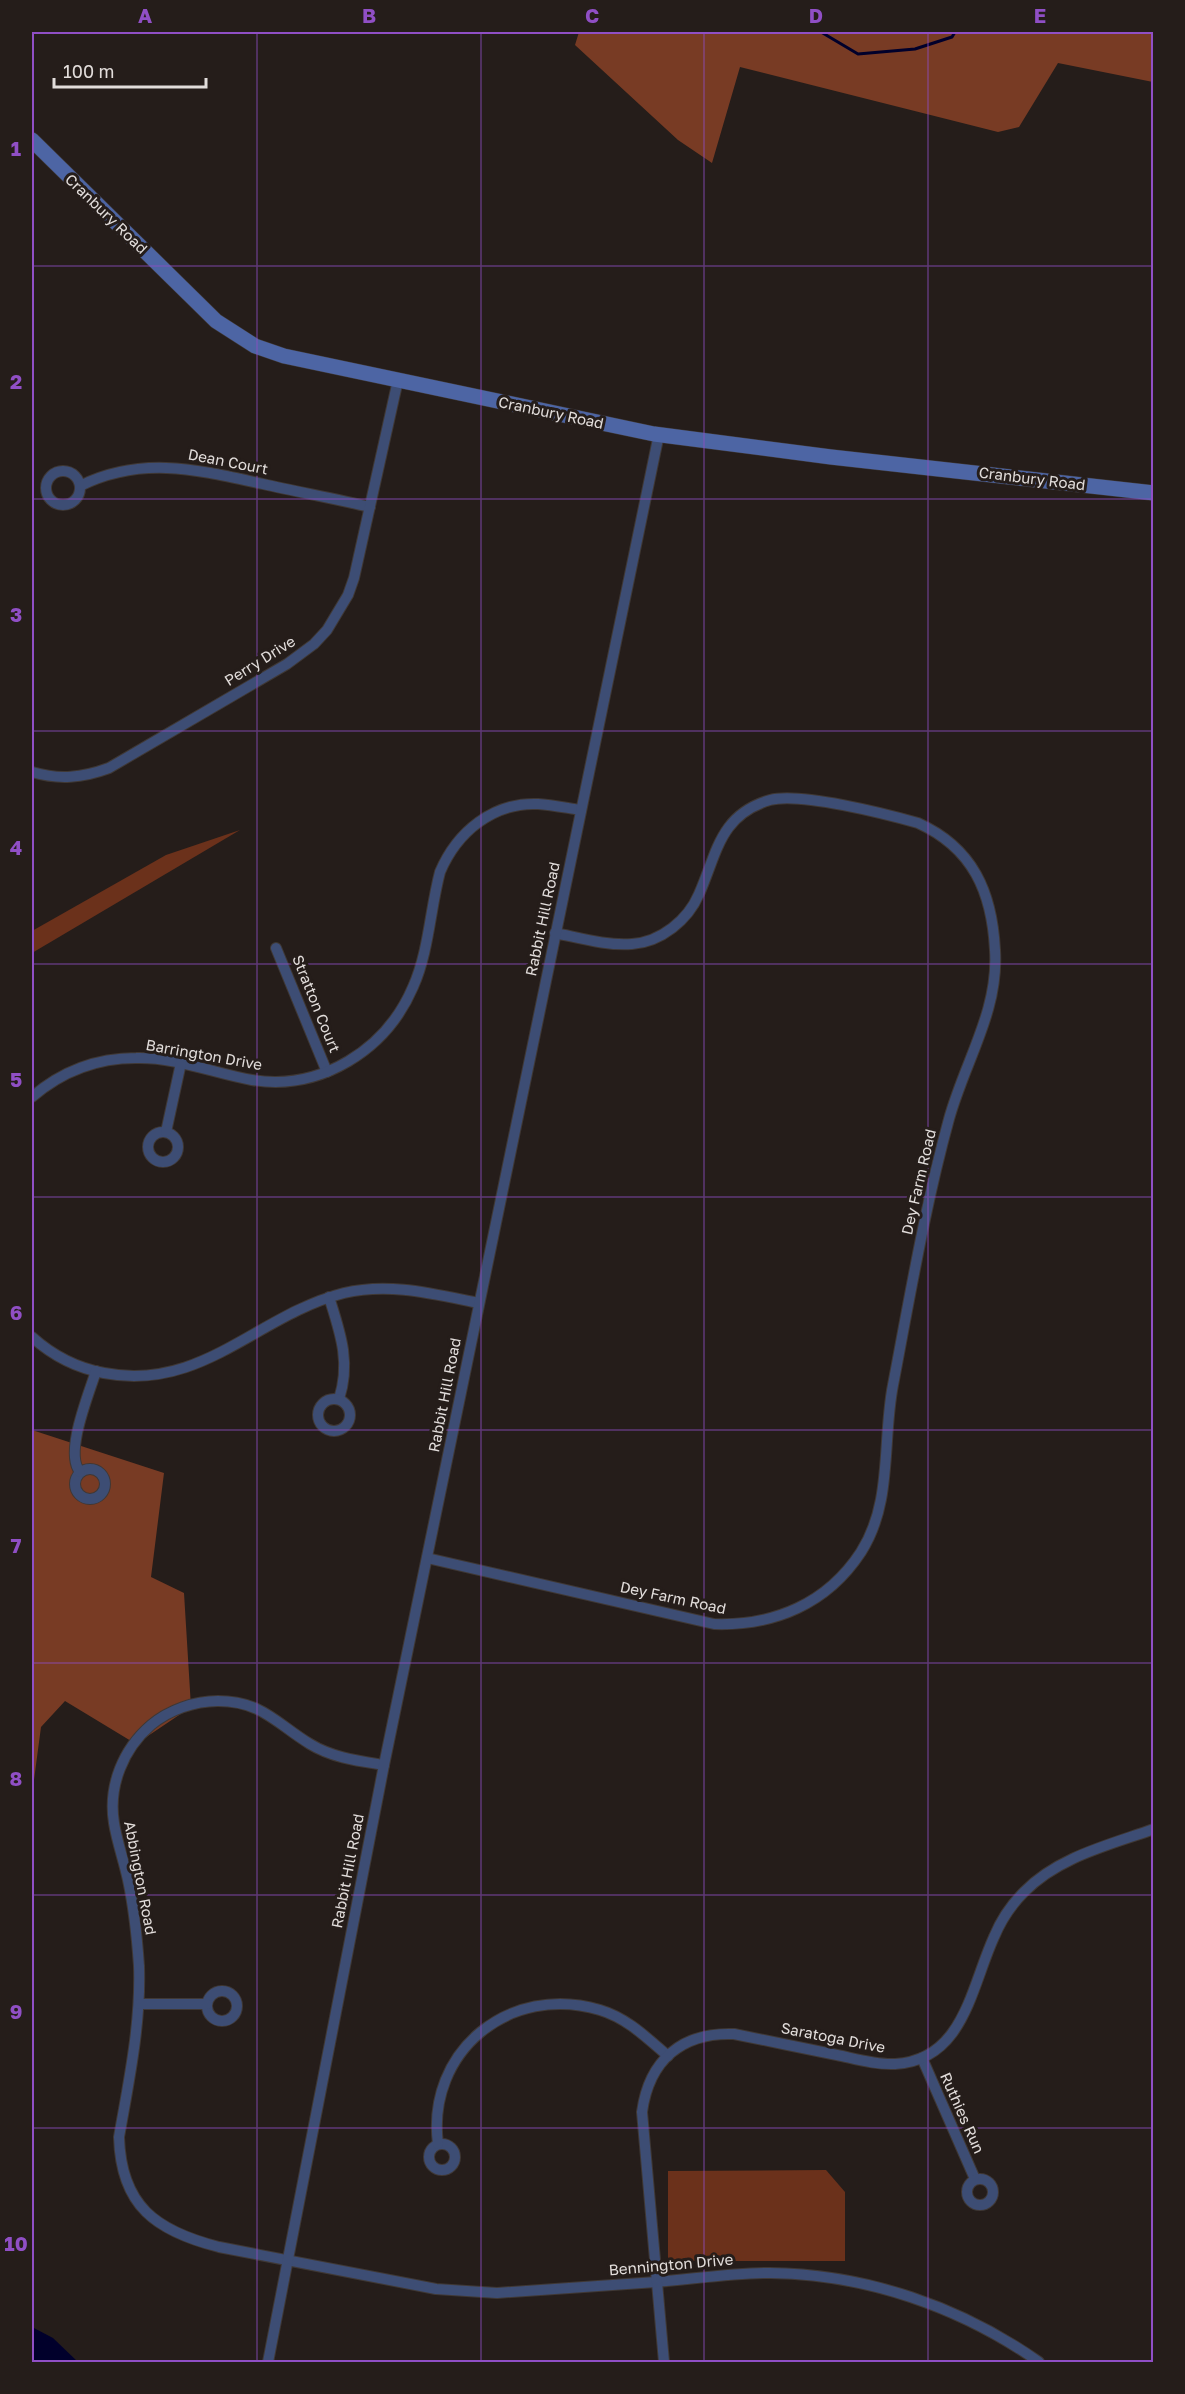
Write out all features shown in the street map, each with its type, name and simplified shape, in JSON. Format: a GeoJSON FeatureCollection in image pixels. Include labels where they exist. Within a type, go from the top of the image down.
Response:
{"type":"FeatureCollection","features":[{"type":"Feature","properties":{"kind":"street","name":"Cranbury Road"},"geometry":{"type":"LineString","coordinates":[[32,140],[216,321],[255,346],[284,356],[659,434],[831,457],[1154,493]]}},
{"type":"Feature","properties":{"kind":"street","name":"Perry Drive"},"geometry":{"type":"LineString","coordinates":[[32,772],[48,777],[76,777],[109,768],[300,655],[327,630],[348,595],[354,578],[398,380]]}},
{"type":"Feature","properties":{"kind":"street","name":"Rabbit Hill Road"},"geometry":{"type":"LineString","coordinates":[[268,2362],[384,1765],[659,434]]}},
{"type":"Feature","properties":{"kind":"street","name":"Dean Court"},"geometry":{"type":"LineString","coordinates":[[80,486],[126,471],[168,467],[190,468],[370,507]]}},
{"type":"Feature","properties":{"kind":"street","name":"Dey Farm Road"},"geometry":{"type":"LineString","coordinates":[[427,1558],[714,1624],[752,1624],[780,1616],[807,1604],[837,1582],[862,1550],[878,1513],[882,1495],[891,1392],[941,1149],[956,1097],[987,1018],[995,974],[994,941],[988,904],[972,867],[951,841],[936,831],[909,820],[800,798],[770,800],[750,809],[733,822],[717,844],[699,895],[691,909],[678,923],[658,937],[633,944],[614,944],[555,933]]}},
{"type":"Feature","properties":{"kind":"street","name":"Barrington Drive"},"geometry":{"type":"LineString","coordinates":[[32,1097],[58,1078],[98,1062],[137,1058],[273,1081],[293,1080],[327,1072],[355,1058],[370,1047],[394,1022],[406,1003],[421,966],[440,872],[455,843],[491,814],[520,805],[538,804],[581,810]]}},
{"type":"Feature","properties":{"kind":"street","name":"Stratton Court"},"geometry":{"type":"LineString","coordinates":[[276,948],[327,1072]]}},
{"type":"Feature","properties":{"kind":"street"},"geometry":{"type":"LineString","coordinates":[[166,1132],[182,1064]]}},
{"type":"Feature","properties":{"kind":"street"},"geometry":{"type":"LineString","coordinates":[[32,1337],[55,1354],[96,1371],[135,1376],[176,1371],[213,1357],[300,1309],[329,1297],[371,1289],[391,1288],[415,1290],[479,1303]]}},
{"type":"Feature","properties":{"kind":"street"},"geometry":{"type":"LineString","coordinates":[[329,1297],[343,1342],[345,1358],[345,1374],[339,1400]]}},
{"type":"Feature","properties":{"kind":"street"},"geometry":{"type":"LineString","coordinates":[[80,1472],[75,1467],[73,1452],[96,1371]]}},
{"type":"Feature","properties":{"kind":"street","name":"Abbington Road"},"geometry":{"type":"LineString","coordinates":[[289,2261],[188,2239],[158,2223],[136,2199],[122,2167],[119,2137],[136,2043],[139,2004],[137,1934],[132,1899],[114,1822],[113,1807],[118,1772],[133,1745],[157,1720],[185,1706],[210,1702],[234,1702],[266,1712],[311,1745],[328,1753],[384,1765]]}},
{"type":"Feature","properties":{"kind":"street","name":"Saratoga Drive"},"geometry":{"type":"LineString","coordinates":[[664,2362],[642,2112],[649,2082],[668,2055],[694,2039],[719,2034],[734,2034],[881,2064],[908,2063],[922,2058],[945,2043],[962,2020],[993,1937],[1007,1913],[1024,1892],[1057,1866],[1154,1828]]}},
{"type":"Feature","properties":{"kind":"street"},"geometry":{"type":"LineString","coordinates":[[139,2004],[207,2004]]}},
{"type":"Feature","properties":{"kind":"street"},"geometry":{"type":"LineString","coordinates":[[438,2145],[436,2116],[438,2098],[449,2069],[457,2056],[476,2036],[497,2020],[514,2013],[551,2004],[569,2004],[602,2010],[632,2025],[668,2055]]}},
{"type":"Feature","properties":{"kind":"street","name":"Ruthies Run"},"geometry":{"type":"LineString","coordinates":[[922,2058],[975,2179]]}},
{"type":"Feature","properties":{"kind":"street","name":"Bennington Drive"},"geometry":{"type":"LineString","coordinates":[[289,2261],[436,2289],[496,2293],[773,2273],[812,2276],[875,2286],[913,2297],[998,2336],[1039,2362]]}},
{"type":"Feature","properties":{"kind":"shaded area"},"geometry":{"type":"Polygon","coordinates":[[[579,32],[1153,32],[1153,82],[1058,63],[1019,127],[998,132],[740,67],[712,163],[678,140],[575,45],[579,32]]]}},
{"type":"Feature","properties":{"kind":"shaded area"},"geometry":{"type":"Polygon","coordinates":[[[240,830],[32,953],[32,931],[166,855],[240,830]]]}},
{"type":"Feature","properties":{"kind":"shaded area"},"geometry":{"type":"Polygon","coordinates":[[[32,1430],[164,1473],[151,1577],[184,1593],[191,1707],[136,1744],[65,1701],[41,1727],[32,1795],[32,1430]]]}},
{"type":"Feature","properties":{"kind":"shaded area"},"geometry":{"type":"Polygon","coordinates":[[[826,2170],[845,2192],[845,2261],[668,2261],[668,2171],[826,2170]]]}},
{"type":"Feature","properties":{"kind":"water"},"geometry":{"type":"Polygon","coordinates":[[[32,2327],[53,2338],[78,2362],[32,2362],[32,2327]]]}},
{"type":"Feature","properties":{"kind":"waterway"},"geometry":{"type":"LineString","coordinates":[[821,32],[858,54],[915,49],[952,37],[955,32]]}}]}
